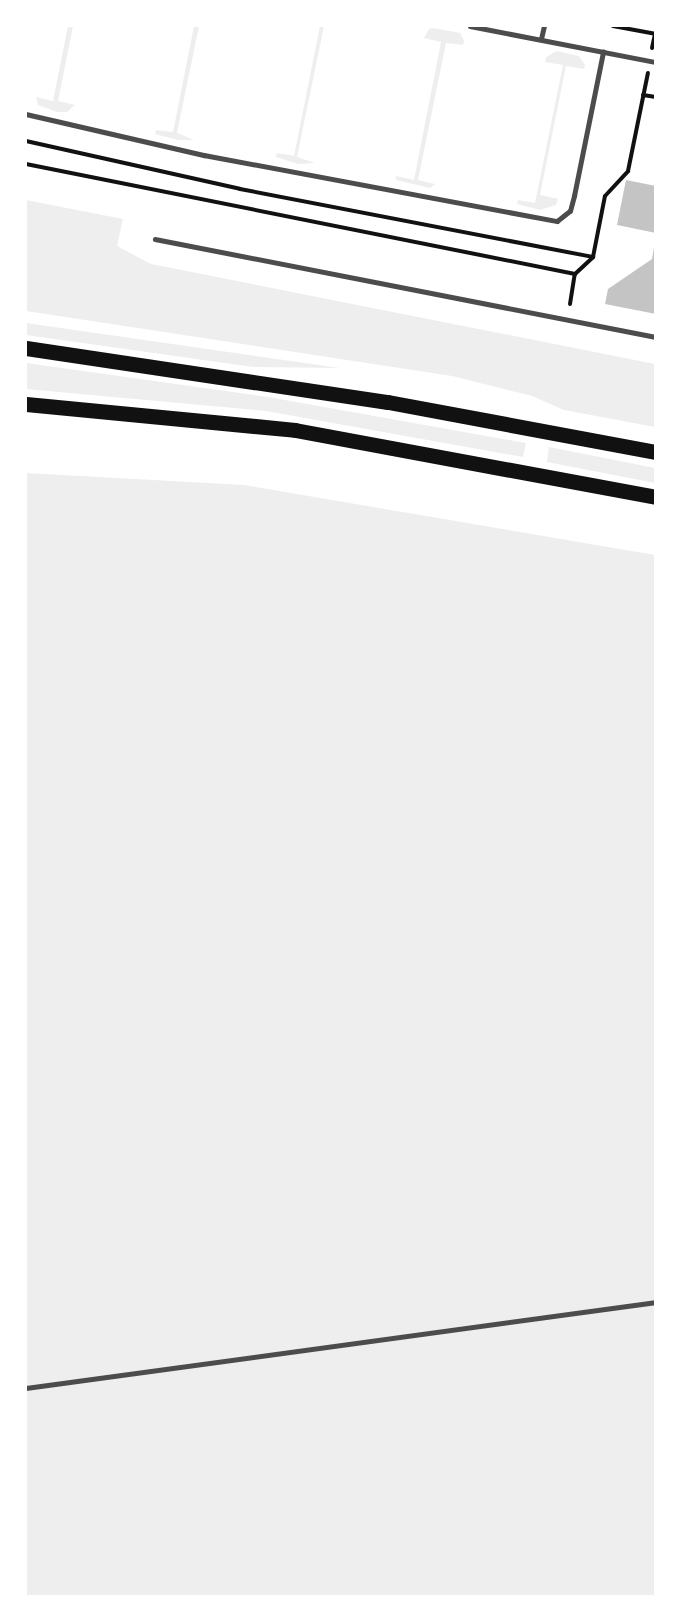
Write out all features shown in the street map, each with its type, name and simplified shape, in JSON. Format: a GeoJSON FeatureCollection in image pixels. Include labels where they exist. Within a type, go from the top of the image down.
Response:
{"type":"FeatureCollection","features":[{"type":"Feature","properties":{"kind":"main road"},"geometry":{"type":"LineString","coordinates":[[26,348],[388,402],[656,452]]}},
{"type":"Feature","properties":{"kind":"main road"},"geometry":{"type":"LineString","coordinates":[[26,404],[295,430],[656,497]]}},
{"type":"Feature","properties":{"kind":"lane"},"geometry":{"type":"LineString","coordinates":[[470,26],[653,62]]}},
{"type":"Feature","properties":{"kind":"lane"},"geometry":{"type":"LineString","coordinates":[[541,39],[544,26]]}},
{"type":"Feature","properties":{"kind":"lane"},"geometry":{"type":"LineString","coordinates":[[26,114],[141,142],[556,221],[570,211],[603,52]]}},
{"type":"Feature","properties":{"kind":"lane"},"geometry":{"type":"LineString","coordinates":[[155,239],[656,337]]}},
{"type":"Feature","properties":{"kind":"lane"},"geometry":{"type":"LineString","coordinates":[[26,1388],[656,1302]]}},
{"type":"Feature","properties":{"kind":"path"},"geometry":{"type":"LineString","coordinates":[[579,306],[568,304],[574,274],[593,258],[605,196],[628,171],[643,95],[653,62],[655,34],[613,26]]}},
{"type":"Feature","properties":{"kind":"path"},"geometry":{"type":"LineString","coordinates":[[643,95],[656,98]]}},
{"type":"Feature","properties":{"kind":"path"},"geometry":{"type":"LineString","coordinates":[[26,141],[207,182],[593,258]]}},
{"type":"Feature","properties":{"kind":"path"},"geometry":{"type":"LineString","coordinates":[[26,164],[574,274]]}},
{"type":"Feature","properties":{"kind":"shaded area"},"geometry":{"type":"Polygon","coordinates":[[[68,26],[73,26],[58,101],[75,105],[67,112],[57,112],[38,105],[36,97],[53,101],[68,26]]]}},
{"type":"Feature","properties":{"kind":"shaded area"},"geometry":{"type":"Polygon","coordinates":[[[194,26],[199,26],[177,133],[194,140],[178,140],[155,134],[156,130],[173,132],[194,26]]]}},
{"type":"Feature","properties":{"kind":"shaded area"},"geometry":{"type":"Polygon","coordinates":[[[320,26],[324,26],[297,157],[315,163],[298,164],[276,157],[277,153],[294,156],[320,26]]]}},
{"type":"Feature","properties":{"kind":"shaded area"},"geometry":{"type":"Polygon","coordinates":[[[429,29],[460,33],[464,41],[463,45],[446,43],[418,180],[435,184],[430,188],[396,180],[396,176],[414,180],[441,42],[424,38],[429,29]]]}},
{"type":"Feature","properties":{"kind":"shaded area"},"geometry":{"type":"Polygon","coordinates":[[[557,51],[579,56],[585,65],[584,69],[566,66],[540,195],[558,199],[556,205],[540,210],[517,204],[518,200],[535,203],[563,65],[545,62],[546,57],[557,51]]]}},
{"type":"Feature","properties":{"kind":"shaded area"},"geometry":{"type":"Polygon","coordinates":[[[26,200],[123,219],[117,246],[151,264],[655,364],[655,427],[564,410],[532,396],[452,376],[26,311],[26,200]]]}},
{"type":"Feature","properties":{"kind":"shaded area"},"geometry":{"type":"Polygon","coordinates":[[[26,323],[340,368],[253,367],[26,335],[26,323]]]}},
{"type":"Feature","properties":{"kind":"shaded area"},"geometry":{"type":"Polygon","coordinates":[[[26,363],[268,397],[526,443],[523,457],[266,411],[26,389],[26,363]]]}},
{"type":"Feature","properties":{"kind":"shaded area"},"geometry":{"type":"Polygon","coordinates":[[[549,447],[655,468],[655,483],[547,462],[549,447]]]}},
{"type":"Feature","properties":{"kind":"shaded area"},"geometry":{"type":"Polygon","coordinates":[[[26,473],[244,485],[655,555],[655,1596],[26,1596],[26,473]]]}},
{"type":"Feature","properties":{"kind":"building"},"geometry":{"type":"Polygon","coordinates":[[[626,180],[656,186],[656,233],[617,225],[626,180]]]}},
{"type":"Feature","properties":{"kind":"building"},"geometry":{"type":"Polygon","coordinates":[[[654,247],[656,314],[605,304],[608,289],[652,259],[654,247]]]}}]}
